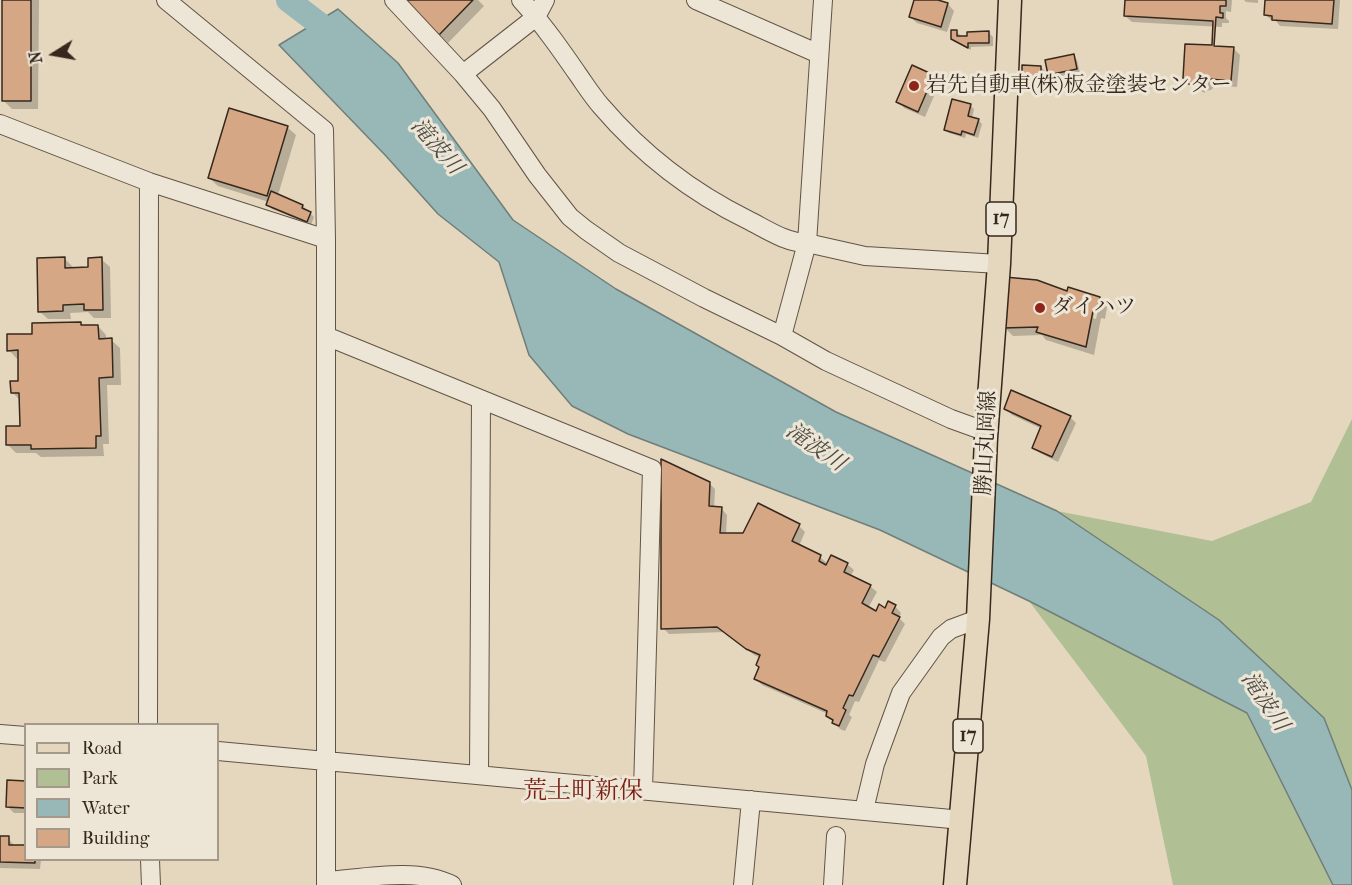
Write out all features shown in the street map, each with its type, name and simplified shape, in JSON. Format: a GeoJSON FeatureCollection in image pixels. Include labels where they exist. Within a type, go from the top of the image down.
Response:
{"type":"FeatureCollection","features":[{"type":"Feature","properties":{"kind":"main road","name":"勝山丸岡線"},"geometry":{"type":"LineString","coordinates":[[955,885],[978,619],[986,435],[999,264],[1010,0]]}},
{"type":"Feature","properties":{"kind":"street"},"geometry":{"type":"LineString","coordinates":[[166,0],[324,130],[327,883],[384,876],[411,876],[442,880],[452,885]]}},
{"type":"Feature","properties":{"kind":"street"},"geometry":{"type":"LineString","coordinates":[[394,0],[492,109],[537,176],[570,217],[619,253],[782,336],[826,362],[986,435]]}},
{"type":"Feature","properties":{"kind":"street"},"geometry":{"type":"LineString","coordinates":[[521,0],[600,105],[636,143],[659,164],[724,208],[799,243],[865,256],[999,264]]}},
{"type":"Feature","properties":{"kind":"street"},"geometry":{"type":"LineString","coordinates":[[463,75],[536,17],[545,0]]}},
{"type":"Feature","properties":{"kind":"street"},"geometry":{"type":"LineString","coordinates":[[696,0],[819,54]]}},
{"type":"Feature","properties":{"kind":"street"},"geometry":{"type":"LineString","coordinates":[[782,336],[807,243],[823,0]]}},
{"type":"Feature","properties":{"kind":"street"},"geometry":{"type":"LineString","coordinates":[[0,124],[149,182],[326,239]]}},
{"type":"Feature","properties":{"kind":"street"},"geometry":{"type":"LineString","coordinates":[[147,723],[149,182]]}},
{"type":"Feature","properties":{"kind":"street"},"geometry":{"type":"LineString","coordinates":[[326,336],[652,470],[643,790]]}},
{"type":"Feature","properties":{"kind":"street"},"geometry":{"type":"LineString","coordinates":[[479,775],[481,400]]}},
{"type":"Feature","properties":{"kind":"street"},"geometry":{"type":"LineString","coordinates":[[864,810],[875,764],[901,693],[941,637],[951,629],[978,619]]}},
{"type":"Feature","properties":{"kind":"street"},"geometry":{"type":"LineString","coordinates":[[0,734],[24,736]]}},
{"type":"Feature","properties":{"kind":"street"},"geometry":{"type":"LineString","coordinates":[[219,751],[962,820]]}},
{"type":"Feature","properties":{"kind":"street"},"geometry":{"type":"LineString","coordinates":[[743,885],[751,800]]}},
{"type":"Feature","properties":{"kind":"street"},"geometry":{"type":"LineString","coordinates":[[833,885],[836,836]]}},
{"type":"Feature","properties":{"kind":"street"},"geometry":{"type":"LineString","coordinates":[[150,861],[151,885]]}},
{"type":"Feature","properties":{"kind":"green space"},"geometry":{"type":"Polygon","coordinates":[[[1352,419],[1352,790],[1324,718],[1219,620],[1057,511],[1212,541],[1311,502],[1352,419]]]}},
{"type":"Feature","properties":{"kind":"green space"},"geometry":{"type":"Polygon","coordinates":[[[1029,601],[1247,713],[1333,885],[1173,885],[1146,756],[1029,601]]]}},
{"type":"Feature","properties":{"kind":"water"},"geometry":{"type":"Polygon","coordinates":[[[338,9],[398,63],[513,220],[616,289],[836,412],[1057,511],[1219,620],[1324,718],[1352,790],[1352,885],[1333,885],[1247,713],[1029,601],[880,530],[628,434],[572,406],[529,355],[499,262],[438,214],[386,156],[279,45],[338,9]]]}},
{"type":"Feature","properties":{"kind":"building"},"geometry":{"type":"Polygon","coordinates":[[[2,0],[31,0],[31,101],[2,101],[2,0]]]}},
{"type":"Feature","properties":{"kind":"building"},"geometry":{"type":"Polygon","coordinates":[[[402,0],[473,0],[439,35],[402,0]]]}},
{"type":"Feature","properties":{"kind":"building"},"geometry":{"type":"Polygon","coordinates":[[[914,0],[938,0],[948,3],[941,27],[909,17],[914,0]]]}},
{"type":"Feature","properties":{"kind":"building"},"geometry":{"type":"Polygon","coordinates":[[[1125,0],[1226,0],[1226,6],[1220,6],[1223,18],[1216,17],[1214,46],[1234,47],[1231,81],[1210,79],[1199,88],[1184,82],[1185,44],[1212,45],[1213,21],[1124,16],[1125,0]]]}},
{"type":"Feature","properties":{"kind":"building"},"geometry":{"type":"Polygon","coordinates":[[[1265,0],[1334,0],[1332,24],[1272,20],[1272,16],[1264,15],[1265,0]]]}},
{"type":"Feature","properties":{"kind":"building"},"geometry":{"type":"Polygon","coordinates":[[[951,30],[957,30],[957,36],[967,36],[967,32],[989,31],[989,43],[968,43],[968,48],[951,39],[951,30]]]}},
{"type":"Feature","properties":{"kind":"building"},"geometry":{"type":"Polygon","coordinates":[[[1074,54],[1077,69],[1048,75],[1045,60],[1074,54]]]}},
{"type":"Feature","properties":{"kind":"building"},"geometry":{"type":"Polygon","coordinates":[[[912,65],[934,75],[918,112],[896,102],[912,65]]]}},
{"type":"Feature","properties":{"kind":"building"},"geometry":{"type":"Polygon","coordinates":[[[1022,65],[1041,66],[1041,82],[1022,81],[1022,65]]]}},
{"type":"Feature","properties":{"kind":"building"},"geometry":{"type":"Polygon","coordinates":[[[952,99],[971,104],[968,116],[979,119],[974,135],[962,131],[961,135],[944,130],[952,99]]]}},
{"type":"Feature","properties":{"kind":"building"},"geometry":{"type":"Polygon","coordinates":[[[229,108],[288,126],[267,196],[208,178],[229,108]]]}},
{"type":"Feature","properties":{"kind":"building"},"geometry":{"type":"Polygon","coordinates":[[[271,191],[303,205],[302,208],[311,212],[307,222],[266,205],[271,191]]]}},
{"type":"Feature","properties":{"kind":"building"},"geometry":{"type":"Polygon","coordinates":[[[65,257],[65,268],[88,267],[88,258],[102,257],[103,310],[84,310],[84,304],[63,305],[63,311],[38,312],[37,258],[65,257]]]}},
{"type":"Feature","properties":{"kind":"building"},"geometry":{"type":"Polygon","coordinates":[[[1005,277],[1037,280],[1067,291],[1068,287],[1100,297],[1097,312],[1093,311],[1086,347],[1036,332],[1038,327],[1003,328],[1005,277]]]}},
{"type":"Feature","properties":{"kind":"building"},"geometry":{"type":"Polygon","coordinates":[[[81,322],[81,325],[98,325],[99,339],[112,338],[113,377],[99,378],[101,436],[96,436],[96,448],[31,449],[31,445],[6,445],[6,426],[20,426],[19,393],[11,393],[10,381],[18,381],[18,350],[7,351],[7,334],[32,334],[32,323],[81,322]]]}},
{"type":"Feature","properties":{"kind":"building"},"geometry":{"type":"Polygon","coordinates":[[[1011,390],[1071,416],[1052,457],[1032,448],[1041,426],[1004,409],[1011,390]]]}},
{"type":"Feature","properties":{"kind":"building"},"geometry":{"type":"Polygon","coordinates":[[[661,459],[710,482],[709,506],[722,507],[720,533],[743,533],[758,503],[800,524],[792,541],[821,555],[819,561],[826,565],[831,555],[848,563],[844,572],[871,585],[862,603],[876,611],[879,604],[885,608],[888,601],[896,605],[892,613],[900,617],[879,657],[873,655],[853,696],[849,695],[839,726],[832,723],[833,720],[826,716],[827,711],[754,679],[759,667],[756,665],[760,655],[746,649],[717,627],[661,629],[661,459]]]}},
{"type":"Feature","properties":{"kind":"building"},"geometry":{"type":"Polygon","coordinates":[[[7,780],[24,781],[24,808],[6,807],[7,780]]]}},
{"type":"Feature","properties":{"kind":"building"},"geometry":{"type":"Polygon","coordinates":[[[0,836],[9,836],[9,845],[24,845],[24,861],[35,861],[35,863],[0,862],[0,836]]]}},
{"type":"Feature","properties":{"kind":"waterway","name":"滝波川"},"geometry":{"type":"LineString","coordinates":[[288,0],[343,42]]}},
{"type":"Feature","properties":{"kind":"place","name":"岩先自動車(株)板金塗装センター"},"geometry":{"type":"Point","coordinates":[914,86]}},
{"type":"Feature","properties":{"kind":"place","name":"ダイハツ"},"geometry":{"type":"Point","coordinates":[1040,308]}},
{"type":"Feature","properties":{"kind":"district","name":"荒土町新保"},"geometry":{"type":"Point","coordinates":[583,792]}}]}
